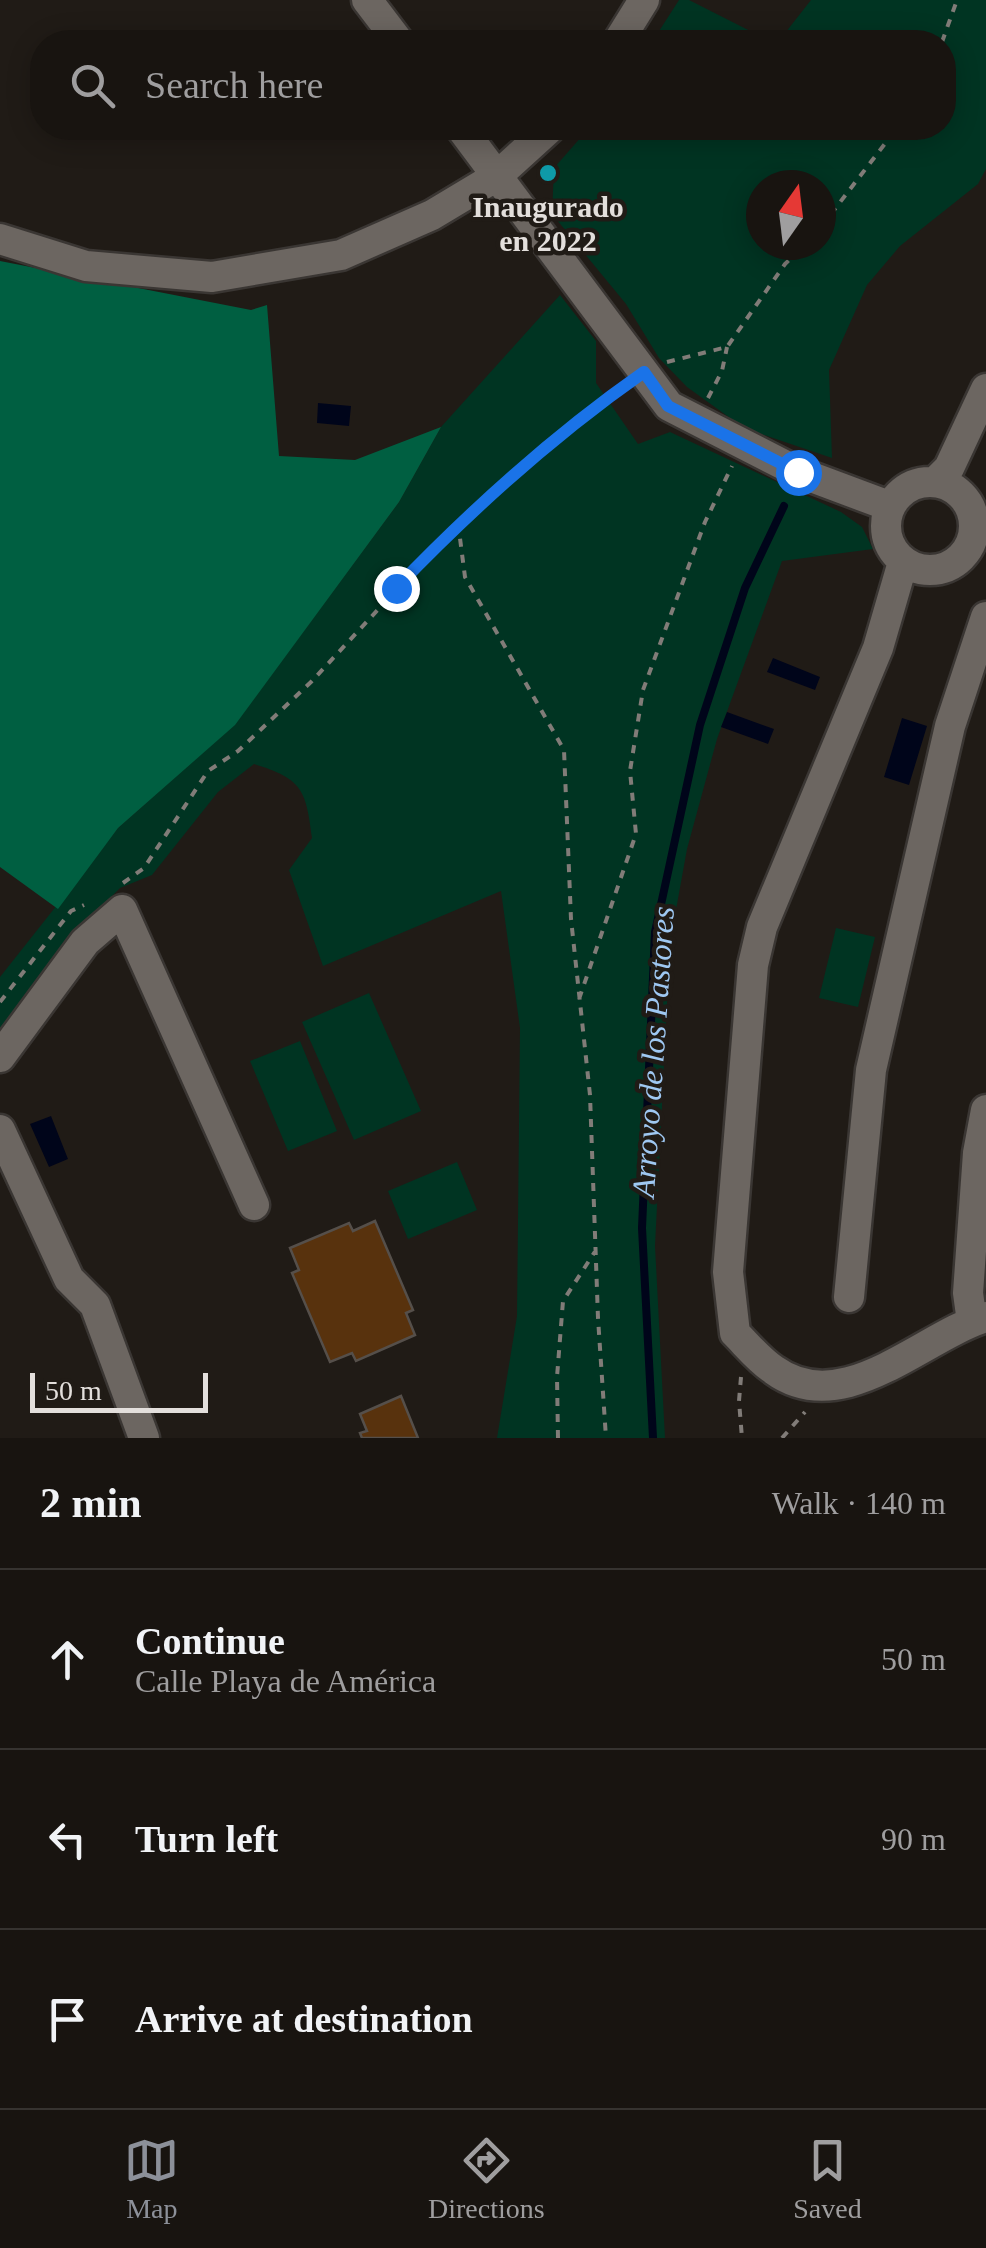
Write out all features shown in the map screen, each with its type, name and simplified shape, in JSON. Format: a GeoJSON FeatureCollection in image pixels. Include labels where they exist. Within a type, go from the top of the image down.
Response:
{"type":"FeatureCollection","features":[{"type":"Feature","properties":{"kind":"street"},"geometry":{"type":"LineString","coordinates":[[368,0],[390,30]]}},
{"type":"Feature","properties":{"kind":"street"},"geometry":{"type":"LineString","coordinates":[[625,30],[644,0]]}},
{"type":"Feature","properties":{"kind":"street"},"geometry":{"type":"LineString","coordinates":[[470,140],[668,406],[798,472],[889,506]]}},
{"type":"Feature","properties":{"kind":"street"},"geometry":{"type":"LineString","coordinates":[[0,239],[86,266],[212,277],[341,254],[432,215],[497,176],[537,140]]}},
{"type":"Feature","properties":{"kind":"street"},"geometry":{"type":"LineString","coordinates":[[936,481],[949,468],[986,389]]}},
{"type":"Feature","properties":{"kind":"street"},"geometry":{"type":"LineString","coordinates":[[936,481],[960,492],[974,516],[972,543],[955,564],[928,571],[903,562],[886,536],[889,506],[908,486],[936,481]]}},
{"type":"Feature","properties":{"kind":"street"},"geometry":{"type":"LineString","coordinates":[[903,562],[878,648],[762,927],[753,964],[728,1272],[734,1333],[775,1372],[812,1386],[849,1383],[979,1320],[968,1294],[978,1153],[986,1110]]}},
{"type":"Feature","properties":{"kind":"street"},"geometry":{"type":"LineString","coordinates":[[849,1297],[871,1070],[950,726],[986,618]]}},
{"type":"Feature","properties":{"kind":"street"},"geometry":{"type":"LineString","coordinates":[[0,1057],[120,898],[254,1205]]}},
{"type":"Feature","properties":{"kind":"street"},"geometry":{"type":"LineString","coordinates":[[0,1130],[70,1279],[95,1305],[144,1438]]}},
{"type":"Feature","properties":{"kind":"path"},"geometry":{"type":"LineString","coordinates":[[946,30],[957,0]]}},
{"type":"Feature","properties":{"kind":"path"},"geometry":{"type":"LineString","coordinates":[[836,208],[889,140]]}},
{"type":"Feature","properties":{"kind":"path"},"geometry":{"type":"LineString","coordinates":[[697,420],[722,370],[727,347],[789,260]]}},
{"type":"Feature","properties":{"kind":"path"},"geometry":{"type":"LineString","coordinates":[[120,898],[208,771],[251,740],[312,681],[458,523],[605,399],[644,372],[678,357],[727,347]]}},
{"type":"Feature","properties":{"kind":"path"},"geometry":{"type":"LineString","coordinates":[[578,1003],[636,834],[630,770],[643,690],[705,522],[742,444]]}},
{"type":"Feature","properties":{"kind":"path"},"geometry":{"type":"LineString","coordinates":[[458,523],[465,577],[564,750],[578,1003],[590,1095],[606,1438]]}},
{"type":"Feature","properties":{"kind":"path"},"geometry":{"type":"LineString","coordinates":[[0,1002],[70,911],[88,903]]}},
{"type":"Feature","properties":{"kind":"path"},"geometry":{"type":"LineString","coordinates":[[558,1438],[562,1302],[596,1250]]}},
{"type":"Feature","properties":{"kind":"path"},"geometry":{"type":"LineString","coordinates":[[742,1438],[739,1401],[745,1343]]}},
{"type":"Feature","properties":{"kind":"green space"},"geometry":{"type":"Polygon","coordinates":[[[679,0],[689,0],[748,30],[660,30],[679,0]]]}},
{"type":"Feature","properties":{"kind":"green space"},"geometry":{"type":"Polygon","coordinates":[[[811,0],[986,0],[986,169],[978,184],[900,246],[867,285],[829,370],[832,458],[744,428],[687,387],[659,358],[626,304],[552,214],[554,168],[578,140],[956,140],[956,30],[787,30],[811,0]]]}},
{"type":"Feature","properties":{"kind":"green space"},"geometry":{"type":"Polygon","coordinates":[[[0,261],[251,310],[267,305],[279,456],[355,460],[441,427],[399,502],[235,725],[118,828],[58,909],[0,867],[0,261]]]}},
{"type":"Feature","properties":{"kind":"green space"},"geometry":{"type":"Polygon","coordinates":[[[560,295],[596,341],[596,383],[638,444],[670,432],[841,512],[862,527],[873,549],[782,561],[717,739],[687,849],[670,943],[655,1246],[665,1438],[497,1438],[517,1316],[520,1028],[501,891],[323,966],[289,870],[312,838],[304,797],[292,781],[254,764],[218,792],[152,875],[120,888],[81,927],[0,1036],[0,977],[118,828],[235,724],[399,502],[441,427],[560,295]]]}},
{"type":"Feature","properties":{"kind":"green space"},"geometry":{"type":"Polygon","coordinates":[[[836,928],[875,937],[858,1007],[819,998],[836,928]]]}},
{"type":"Feature","properties":{"kind":"green space"},"geometry":{"type":"Polygon","coordinates":[[[369,993],[421,1111],[354,1140],[302,1022],[369,993]]]}},
{"type":"Feature","properties":{"kind":"green space"},"geometry":{"type":"Polygon","coordinates":[[[300,1041],[337,1131],[288,1151],[250,1061],[300,1041]]]}},
{"type":"Feature","properties":{"kind":"green space"},"geometry":{"type":"Polygon","coordinates":[[[457,1162],[477,1210],[408,1239],[388,1191],[457,1162]]]}},
{"type":"Feature","properties":{"kind":"water"},"geometry":{"type":"Polygon","coordinates":[[[318,403],[351,406],[349,426],[317,423],[318,403]]]}},
{"type":"Feature","properties":{"kind":"water"},"geometry":{"type":"Polygon","coordinates":[[[773,658],[820,677],[815,690],[767,672],[773,658]]]}},
{"type":"Feature","properties":{"kind":"water"},"geometry":{"type":"Polygon","coordinates":[[[727,712],[774,729],[768,744],[721,727],[727,712]]]}},
{"type":"Feature","properties":{"kind":"water"},"geometry":{"type":"Polygon","coordinates":[[[902,718],[927,726],[909,785],[884,777],[902,718]]]}},
{"type":"Feature","properties":{"kind":"water"},"geometry":{"type":"Polygon","coordinates":[[[51,1116],[68,1159],[49,1167],[30,1124],[51,1116]]]}},
{"type":"Feature","properties":{"kind":"building"},"geometry":{"type":"Polygon","coordinates":[[[375,1221],[413,1310],[406,1313],[415,1335],[356,1361],[352,1353],[330,1362],[292,1273],[299,1270],[290,1248],[349,1223],[353,1231],[375,1221]]]}},
{"type":"Feature","properties":{"kind":"building"},"geometry":{"type":"Polygon","coordinates":[[[401,1396],[418,1438],[362,1438],[360,1433],[367,1431],[360,1414],[401,1396]]]}},
{"type":"Feature","properties":{"kind":"waterway","name":"Arroyo de los Pastores"},"geometry":{"type":"LineString","coordinates":[[653,1438],[642,1228],[655,932],[700,725],[745,588],[784,506]]}},
{"type":"Feature","properties":{"kind":"place","name":"Inaugurado en 2022"},"geometry":{"type":"Point","coordinates":[548,173]}},
{"type":"Feature","properties":{"kind":"route"},"geometry":{"type":"LineString","coordinates":[[396,588],[458,523],[605,399],[644,372],[668,406],[798,472]]}}]}
